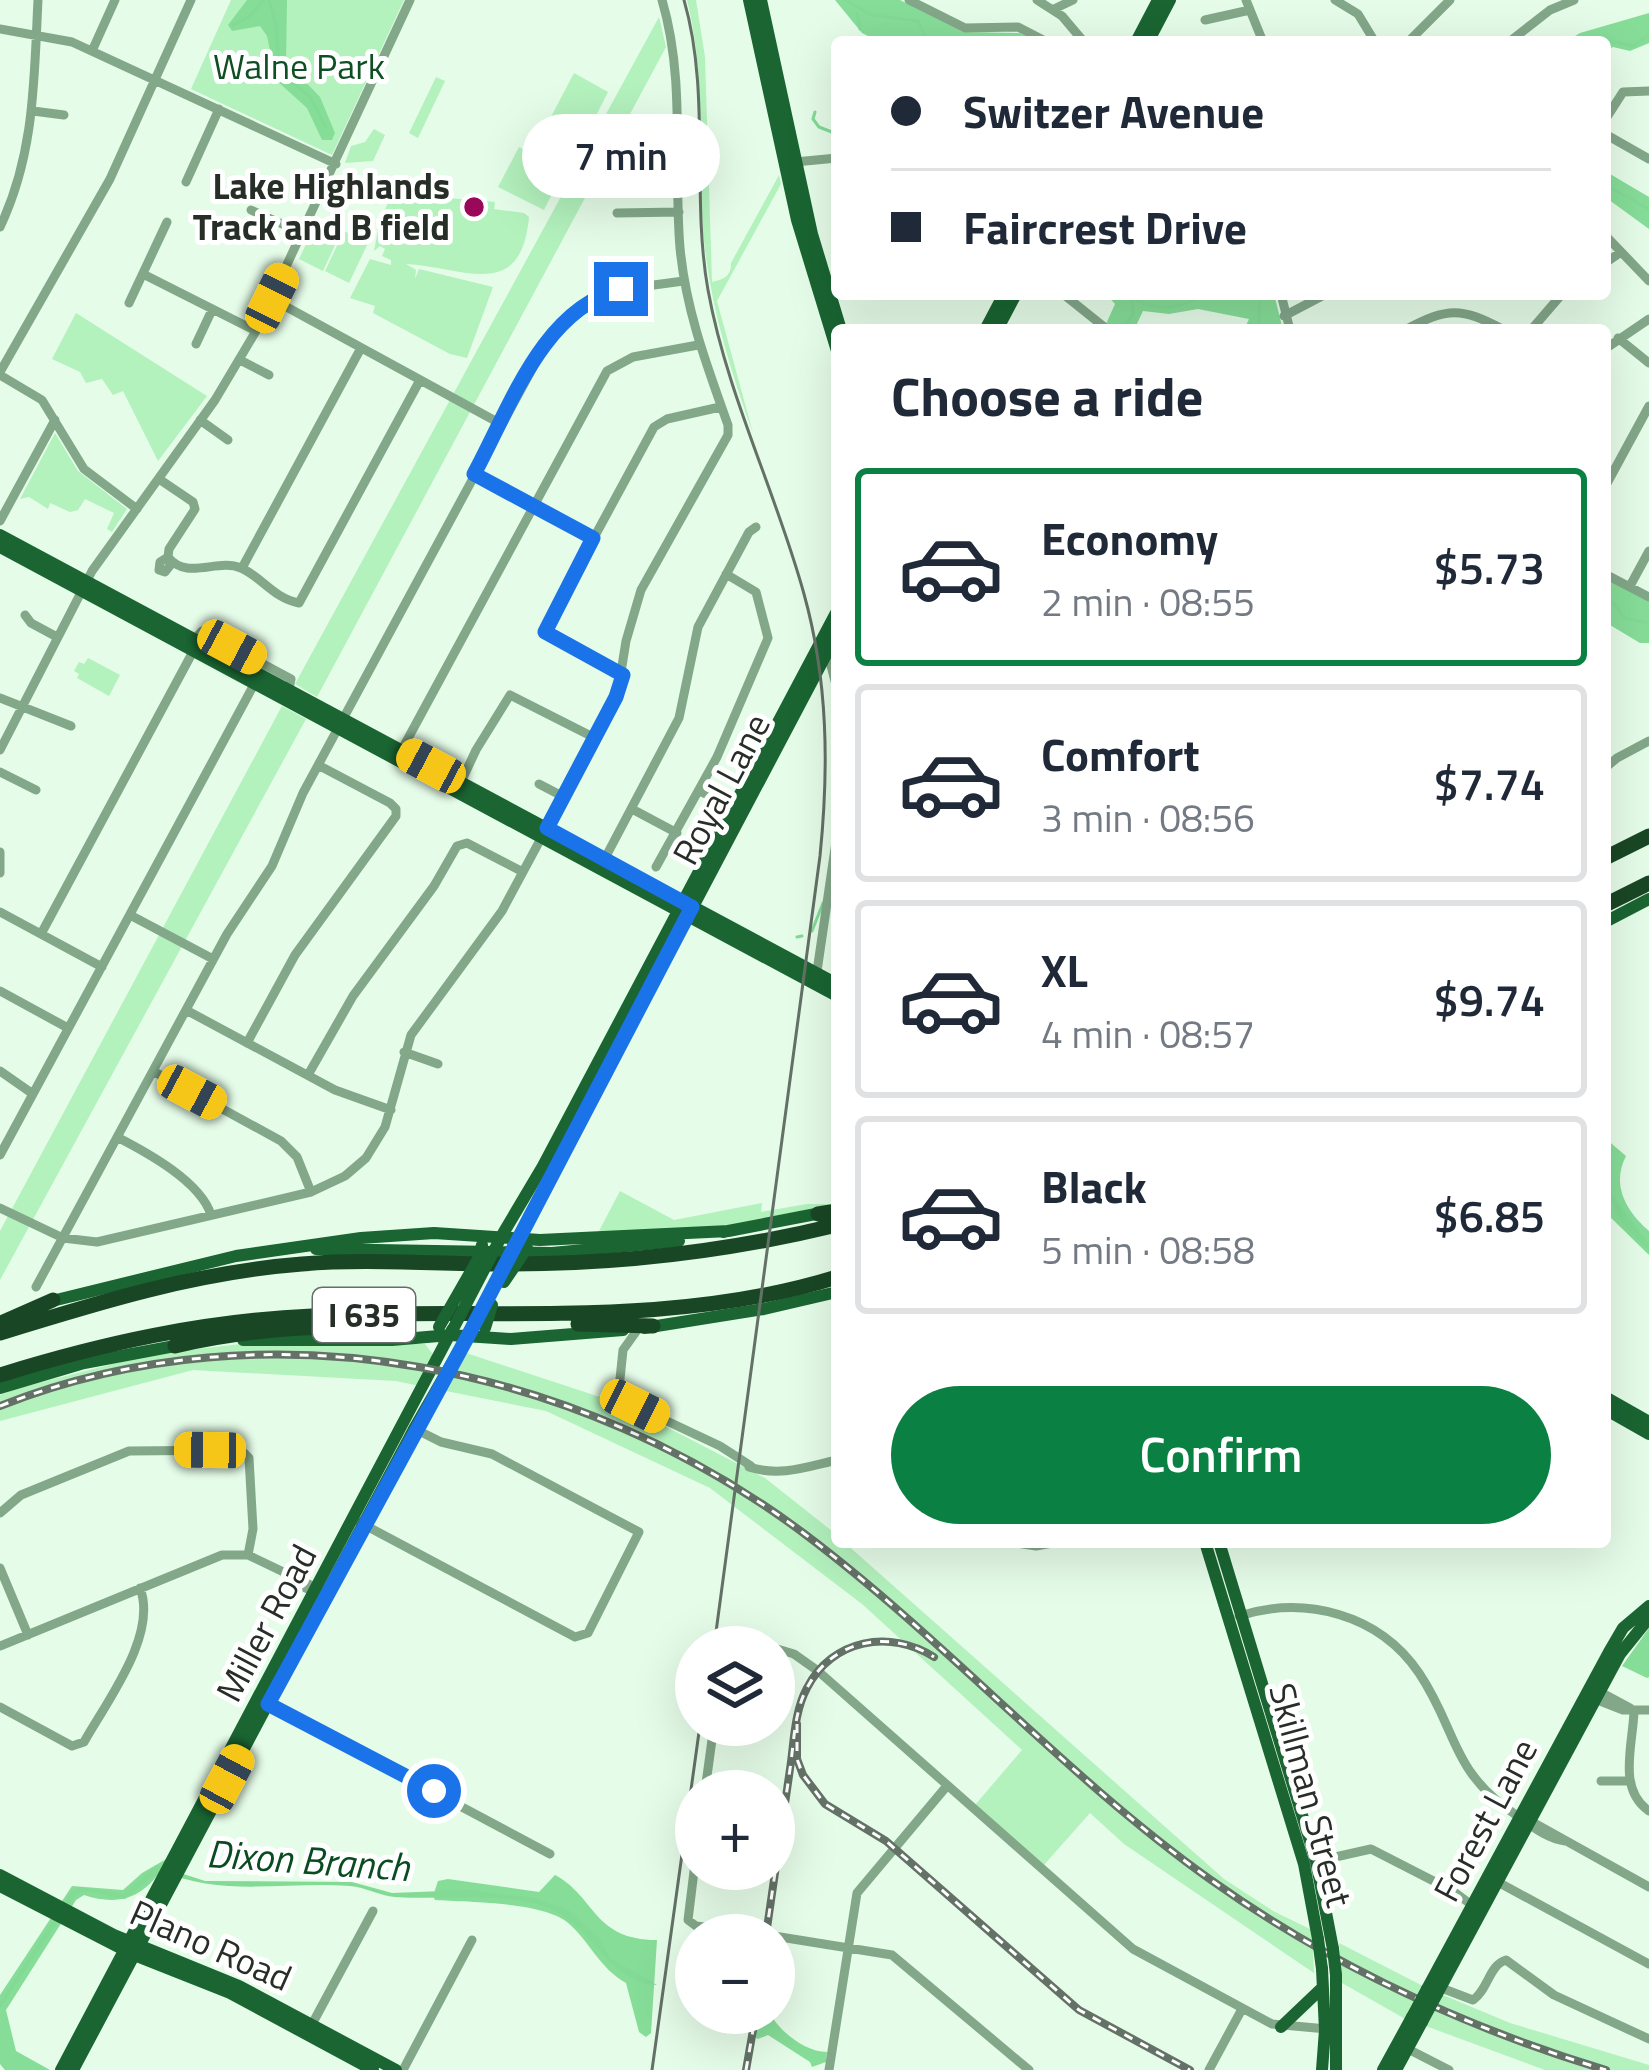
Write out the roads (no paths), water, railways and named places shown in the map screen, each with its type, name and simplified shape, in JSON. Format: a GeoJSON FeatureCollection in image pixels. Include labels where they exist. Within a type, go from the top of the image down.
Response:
{"type":"FeatureCollection","features":[{"type":"Feature","properties":{"kind":"highway"},"geometry":{"type":"LineString","coordinates":[[1611,851],[1649,832]]}},
{"type":"Feature","properties":{"kind":"highway"},"geometry":{"type":"LineString","coordinates":[[1611,902],[1649,883]]}},
{"type":"Feature","properties":{"kind":"highway"},"geometry":{"type":"LineString","coordinates":[[818,1214],[831,1211]]}},
{"type":"Feature","properties":{"kind":"highway","name":"I 635"},"geometry":{"type":"LineString","coordinates":[[0,1334],[114,1297],[248,1269],[372,1261],[508,1264],[667,1258],[831,1226]]}},
{"type":"Feature","properties":{"kind":"highway","name":"I 635"},"geometry":{"type":"LineString","coordinates":[[0,1375],[135,1336],[205,1324],[316,1316],[652,1310],[734,1300],[831,1278]]}},
{"type":"Feature","properties":{"kind":"highway"},"geometry":{"type":"LineString","coordinates":[[0,1320],[53,1300]]}},
{"type":"Feature","properties":{"kind":"highway"},"geometry":{"type":"LineString","coordinates":[[175,1346],[224,1334],[309,1327],[548,1323],[646,1328]]}},
{"type":"Feature","properties":{"kind":"main road"},"geometry":{"type":"LineString","coordinates":[[749,0],[831,295]]}},
{"type":"Feature","properties":{"kind":"main road"},"geometry":{"type":"LineString","coordinates":[[761,0],[800,233],[831,332]]}},
{"type":"Feature","properties":{"kind":"main road"},"geometry":{"type":"LineString","coordinates":[[1139,36],[1158,0]]}},
{"type":"Feature","properties":{"kind":"main road"},"geometry":{"type":"LineString","coordinates":[[1151,36],[1170,0]]}},
{"type":"Feature","properties":{"kind":"main road"},"geometry":{"type":"LineString","coordinates":[[0,535],[84,586]]}},
{"type":"Feature","properties":{"kind":"main road"},"geometry":{"type":"LineString","coordinates":[[0,547],[196,643],[686,909],[831,982]]}},
{"type":"Feature","properties":{"kind":"main road","name":"Royal Lane"},"geometry":{"type":"LineString","coordinates":[[439,1333],[550,1163],[686,909],[831,622]]}},
{"type":"Feature","properties":{"kind":"main road","name":"Royal Lane"},"geometry":{"type":"LineString","coordinates":[[739,806],[831,645]]}},
{"type":"Feature","properties":{"kind":"main road"},"geometry":{"type":"LineString","coordinates":[[807,692],[818,677],[831,680]]}},
{"type":"Feature","properties":{"kind":"main road"},"geometry":{"type":"LineString","coordinates":[[257,678],[289,689],[341,723]]}},
{"type":"Feature","properties":{"kind":"main road"},"geometry":{"type":"LineString","coordinates":[[399,755],[465,776],[544,832]]}},
{"type":"Feature","properties":{"kind":"main road"},"geometry":{"type":"LineString","coordinates":[[1611,919],[1649,899]]}},
{"type":"Feature","properties":{"kind":"main road"},"geometry":{"type":"LineString","coordinates":[[816,978],[831,991]]}},
{"type":"Feature","properties":{"kind":"main road","name":"Royal Lane"},"geometry":{"type":"LineString","coordinates":[[456,1354],[478,1333],[550,1163]]}},
{"type":"Feature","properties":{"kind":"main road"},"geometry":{"type":"LineString","coordinates":[[291,1246],[552,1253],[657,1244],[818,1214]]}},
{"type":"Feature","properties":{"kind":"main road"},"geometry":{"type":"LineString","coordinates":[[529,1216],[529,1229],[540,1240]]}},
{"type":"Feature","properties":{"kind":"main road"},"geometry":{"type":"LineString","coordinates":[[53,1300],[160,1272],[291,1246],[393,1234],[520,1243],[729,1231]]}},
{"type":"Feature","properties":{"kind":"main road"},"geometry":{"type":"LineString","coordinates":[[439,1357],[434,1344],[478,1259],[480,1241]]}},
{"type":"Feature","properties":{"kind":"main road"},"geometry":{"type":"LineString","coordinates":[[0,1388],[84,1363],[175,1346],[439,1333],[591,1334],[764,1309],[831,1293]]}},
{"type":"Feature","properties":{"kind":"main road","name":"Miller Road"},"geometry":{"type":"LineString","coordinates":[[410,1426],[439,1357],[439,1333]]}},
{"type":"Feature","properties":{"kind":"main road","name":"Miller Road"},"geometry":{"type":"LineString","coordinates":[[73,2070],[85,2037],[320,1592],[410,1426],[456,1354]]}},
{"type":"Feature","properties":{"kind":"main road"},"geometry":{"type":"LineString","coordinates":[[1611,1400],[1649,1422]]}},
{"type":"Feature","properties":{"kind":"main road"},"geometry":{"type":"LineString","coordinates":[[1611,1412],[1649,1434]]}},
{"type":"Feature","properties":{"kind":"main road","name":"Skillman Street"},"geometry":{"type":"LineString","coordinates":[[1206,1548],[1274,1741],[1334,1948],[1331,2028],[1322,2070]]}},
{"type":"Feature","properties":{"kind":"main road","name":"Skillman Street"},"geometry":{"type":"LineString","coordinates":[[1220,1548],[1234,1617]]}},
{"type":"Feature","properties":{"kind":"main road","name":"Forest Lane"},"geometry":{"type":"LineString","coordinates":[[1594,1692],[1647,1616]]}},
{"type":"Feature","properties":{"kind":"main road","name":"Forest Lane"},"geometry":{"type":"LineString","coordinates":[[1383,2070],[1402,2046],[1526,1820],[1623,1628],[1647,1616]]}},
{"type":"Feature","properties":{"kind":"main road","name":"Plano Road"},"geometry":{"type":"LineString","coordinates":[[0,1875],[24,1894]]}},
{"type":"Feature","properties":{"kind":"main road","name":"Plano Road"},"geometry":{"type":"LineString","coordinates":[[0,1886],[132,1948],[220,1977],[373,2070]]}},
{"type":"Feature","properties":{"kind":"main road","name":"Skillman Street"},"geometry":{"type":"LineString","coordinates":[[1323,1920],[1318,1939],[1336,2070]]}},
{"type":"Feature","properties":{"kind":"main road"},"geometry":{"type":"LineString","coordinates":[[1281,2026],[1323,1987]]}},
{"type":"Feature","properties":{"kind":"main road","name":"Plano Road"},"geometry":{"type":"LineString","coordinates":[[309,2029],[399,2070]]}},
{"type":"Feature","properties":{"kind":"main road","name":"Miller Road"},"geometry":{"type":"LineString","coordinates":[[61,2070],[85,2037]]}},
{"type":"Feature","properties":{"kind":"main road","name":"Forest Lane"},"geometry":{"type":"LineString","coordinates":[[1396,2070],[1402,2046]]}},
{"type":"Feature","properties":{"kind":"street"},"geometry":{"type":"LineString","coordinates":[[0,227],[22,168],[33,111],[38,0]]}},
{"type":"Feature","properties":{"kind":"street"},"geometry":{"type":"LineString","coordinates":[[92,51],[115,0]]}},
{"type":"Feature","properties":{"kind":"street"},"geometry":{"type":"LineString","coordinates":[[137,508],[84,469],[37,395],[0,374],[110,179],[191,0]]}},
{"type":"Feature","properties":{"kind":"street"},"geometry":{"type":"LineString","coordinates":[[0,750],[84,586],[256,331],[410,0]]}},
{"type":"Feature","properties":{"kind":"street"},"geometry":{"type":"LineString","coordinates":[[0,1208],[62,1238],[97,1242],[311,1192],[345,1176],[377,1142],[391,1110],[404,1052],[417,1026],[497,920],[616,697],[641,590],[728,425],[698,345],[684,281],[674,59],[662,0]]}},
{"type":"Feature","properties":{"kind":"street"},"geometry":{"type":"LineString","coordinates":[[910,0],[965,28],[1018,27],[1035,36]]}},
{"type":"Feature","properties":{"kind":"street"},"geometry":{"type":"LineString","coordinates":[[1054,9],[1073,0]]}},
{"type":"Feature","properties":{"kind":"street"},"geometry":{"type":"LineString","coordinates":[[1335,0],[1358,14],[1371,36]]}},
{"type":"Feature","properties":{"kind":"street"},"geometry":{"type":"LineString","coordinates":[[1414,36],[1450,0]]}},
{"type":"Feature","properties":{"kind":"street"},"geometry":{"type":"LineString","coordinates":[[1516,36],[1553,3],[1574,0]]}},
{"type":"Feature","properties":{"kind":"street"},"geometry":{"type":"LineString","coordinates":[[1041,1],[1079,36]]}},
{"type":"Feature","properties":{"kind":"street"},"geometry":{"type":"LineString","coordinates":[[1204,20],[1248,5],[1261,36]]}},
{"type":"Feature","properties":{"kind":"street"},"geometry":{"type":"LineString","coordinates":[[0,29],[37,34],[92,51],[335,164]]}},
{"type":"Feature","properties":{"kind":"street"},"geometry":{"type":"LineString","coordinates":[[1611,111],[1623,92],[1649,91]]}},
{"type":"Feature","properties":{"kind":"street"},"geometry":{"type":"LineString","coordinates":[[186,182],[219,109]]}},
{"type":"Feature","properties":{"kind":"street"},"geometry":{"type":"LineString","coordinates":[[33,111],[64,115]]}},
{"type":"Feature","properties":{"kind":"street"},"geometry":{"type":"LineString","coordinates":[[1611,137],[1649,159]]}},
{"type":"Feature","properties":{"kind":"street"},"geometry":{"type":"LineString","coordinates":[[791,163],[831,159]]}},
{"type":"Feature","properties":{"kind":"street"},"geometry":{"type":"LineString","coordinates":[[250,210],[302,233]]}},
{"type":"Feature","properties":{"kind":"street"},"geometry":{"type":"LineString","coordinates":[[617,213],[679,212]]}},
{"type":"Feature","properties":{"kind":"street"},"geometry":{"type":"LineString","coordinates":[[129,303],[166,222]]}},
{"type":"Feature","properties":{"kind":"street"},"geometry":{"type":"LineString","coordinates":[[1611,241],[1649,281]]}},
{"type":"Feature","properties":{"kind":"street"},"geometry":{"type":"LineString","coordinates":[[1611,259],[1621,252]]}},
{"type":"Feature","properties":{"kind":"street"},"geometry":{"type":"LineString","coordinates":[[142,274],[256,331]]}},
{"type":"Feature","properties":{"kind":"street"},"geometry":{"type":"LineString","coordinates":[[36,1287],[213,959],[272,866],[290,818],[551,334],[574,310],[608,292],[684,281]]}},
{"type":"Feature","properties":{"kind":"street"},"geometry":{"type":"LineString","coordinates":[[272,298],[501,424]]}},
{"type":"Feature","properties":{"kind":"street"},"geometry":{"type":"LineString","coordinates":[[1071,300],[1101,324]]}},
{"type":"Feature","properties":{"kind":"street"},"geometry":{"type":"LineString","coordinates":[[1281,300],[1287,324]]}},
{"type":"Feature","properties":{"kind":"street"},"geometry":{"type":"LineString","coordinates":[[1284,316],[1315,300]]}},
{"type":"Feature","properties":{"kind":"street"},"geometry":{"type":"LineString","coordinates":[[1536,324],[1557,300]]}},
{"type":"Feature","properties":{"kind":"street"},"geometry":{"type":"LineString","coordinates":[[196,344],[212,310]]}},
{"type":"Feature","properties":{"kind":"street"},"geometry":{"type":"LineString","coordinates":[[1418,324],[1443,312],[1459,311],[1490,324]]}},
{"type":"Feature","properties":{"kind":"street"},"geometry":{"type":"LineString","coordinates":[[1611,344],[1649,319]]}},
{"type":"Feature","properties":{"kind":"street"},"geometry":{"type":"LineString","coordinates":[[1618,338],[1649,363]]}},
{"type":"Feature","properties":{"kind":"street"},"geometry":{"type":"LineString","coordinates":[[399,755],[608,370],[633,357],[698,345]]}},
{"type":"Feature","properties":{"kind":"street"},"geometry":{"type":"LineString","coordinates":[[242,568],[361,347]]}},
{"type":"Feature","properties":{"kind":"street"},"geometry":{"type":"LineString","coordinates":[[240,360],[269,375]]}},
{"type":"Feature","properties":{"kind":"street"},"geometry":{"type":"LineString","coordinates":[[159,479],[196,509],[170,560],[192,569],[242,568],[263,586],[298,604],[420,380]]}},
{"type":"Feature","properties":{"kind":"street"},"geometry":{"type":"LineString","coordinates":[[1611,476],[1649,406]]}},
{"type":"Feature","properties":{"kind":"street"},"geometry":{"type":"LineString","coordinates":[[623,675],[545,632],[654,427],[667,419],[720,407]]}},
{"type":"Feature","properties":{"kind":"street"},"geometry":{"type":"LineString","coordinates":[[0,521],[55,420]]}},
{"type":"Feature","properties":{"kind":"street"},"geometry":{"type":"LineString","coordinates":[[200,420],[229,440]]}},
{"type":"Feature","properties":{"kind":"street"},"geometry":{"type":"LineString","coordinates":[[474,474],[593,538]]}},
{"type":"Feature","properties":{"kind":"street"},"geometry":{"type":"LineString","coordinates":[[603,863],[680,718],[698,627],[756,527]]}},
{"type":"Feature","properties":{"kind":"street"},"geometry":{"type":"LineString","coordinates":[[1630,586],[1649,551]]}},
{"type":"Feature","properties":{"kind":"street"},"geometry":{"type":"LineString","coordinates":[[656,867],[702,786],[768,638],[756,592],[726,574]]}},
{"type":"Feature","properties":{"kind":"street"},"geometry":{"type":"LineString","coordinates":[[1611,577],[1649,597]]}},
{"type":"Feature","properties":{"kind":"street"},"geometry":{"type":"LineString","coordinates":[[25,615],[57,637]]}},
{"type":"Feature","properties":{"kind":"street"},"geometry":{"type":"LineString","coordinates":[[41,934],[202,632],[291,679],[289,689]]}},
{"type":"Feature","properties":{"kind":"street"},"geometry":{"type":"LineString","coordinates":[[0,1155],[257,678]]}},
{"type":"Feature","properties":{"kind":"street"},"geometry":{"type":"LineString","coordinates":[[465,776],[510,695],[595,738]]}},
{"type":"Feature","properties":{"kind":"street"},"geometry":{"type":"LineString","coordinates":[[0,698],[71,726]]}},
{"type":"Feature","properties":{"kind":"street"},"geometry":{"type":"LineString","coordinates":[[1611,765],[1649,741]]}},
{"type":"Feature","properties":{"kind":"street"},"geometry":{"type":"LineString","coordinates":[[247,1043],[295,955],[397,813],[390,803],[318,765]]}},
{"type":"Feature","properties":{"kind":"street"},"geometry":{"type":"LineString","coordinates":[[0,772],[36,790]]}},
{"type":"Feature","properties":{"kind":"street"},"geometry":{"type":"LineString","coordinates":[[539,784],[564,796]]}},
{"type":"Feature","properties":{"kind":"street"},"geometry":{"type":"LineString","coordinates":[[702,786],[739,806]]}},
{"type":"Feature","properties":{"kind":"street"},"geometry":{"type":"LineString","coordinates":[[632,809],[676,833]]}},
{"type":"Feature","properties":{"kind":"street"},"geometry":{"type":"LineString","coordinates":[[308,1075],[352,996],[434,886],[457,846],[467,843],[523,872]]}},
{"type":"Feature","properties":{"kind":"street"},"geometry":{"type":"LineString","coordinates":[[0,852],[0,873]]}},
{"type":"Feature","properties":{"kind":"street"},"geometry":{"type":"LineString","coordinates":[[816,978],[831,876]]}},
{"type":"Feature","properties":{"kind":"street"},"geometry":{"type":"LineString","coordinates":[[0,912],[102,967]]}},
{"type":"Feature","properties":{"kind":"street"},"geometry":{"type":"LineString","coordinates":[[130,915],[213,959]]}},
{"type":"Feature","properties":{"kind":"street"},"geometry":{"type":"LineString","coordinates":[[0,991],[68,1028]]}},
{"type":"Feature","properties":{"kind":"street"},"geometry":{"type":"LineString","coordinates":[[186,1010],[344,1094],[391,1110]]}},
{"type":"Feature","properties":{"kind":"street"},"geometry":{"type":"LineString","coordinates":[[404,1052],[438,1064]]}},
{"type":"Feature","properties":{"kind":"street"},"geometry":{"type":"LineString","coordinates":[[153,1071],[281,1141],[297,1157],[311,1192]]}},
{"type":"Feature","properties":{"kind":"street"},"geometry":{"type":"LineString","coordinates":[[0,1072],[33,1094]]}},
{"type":"Feature","properties":{"kind":"street"},"geometry":{"type":"LineString","coordinates":[[117,1137],[193,1184],[211,1215]]}},
{"type":"Feature","properties":{"kind":"street"},"geometry":{"type":"LineString","coordinates":[[646,1328],[623,1350],[618,1398],[769,1473],[831,1461]]}},
{"type":"Feature","properties":{"kind":"street"},"geometry":{"type":"LineString","coordinates":[[591,1334],[614,1341],[623,1350]]}},
{"type":"Feature","properties":{"kind":"street"},"geometry":{"type":"LineString","coordinates":[[359,1522],[575,1637],[584,1637],[638,1541],[639,1532],[491,1454],[441,1442],[410,1426]]}},
{"type":"Feature","properties":{"kind":"street"},"geometry":{"type":"LineString","coordinates":[[0,1514],[21,1496],[129,1451],[241,1450],[249,1458],[253,1529],[248,1555]]}},
{"type":"Feature","properties":{"kind":"street"},"geometry":{"type":"LineString","coordinates":[[0,1646],[223,1555],[248,1555],[320,1592]]}},
{"type":"Feature","properties":{"kind":"street"},"geometry":{"type":"LineString","coordinates":[[0,1568],[28,1635]]}},
{"type":"Feature","properties":{"kind":"street"},"geometry":{"type":"LineString","coordinates":[[0,1707],[72,1746],[84,1742],[143,1632],[146,1610],[140,1588]]}},
{"type":"Feature","properties":{"kind":"street"},"geometry":{"type":"LineString","coordinates":[[1234,1617],[1274,1607],[1310,1607],[1353,1618],[1383,1636],[1421,1675],[1471,1777],[1492,1798],[1649,1887]]}},
{"type":"Feature","properties":{"kind":"street"},"geometry":{"type":"LineString","coordinates":[[795,1655],[1133,1949],[1281,2026],[1331,2028]]}},
{"type":"Feature","properties":{"kind":"street"},"geometry":{"type":"LineString","coordinates":[[1594,1692],[1634,1711],[1649,1710]]}},
{"type":"Feature","properties":{"kind":"street"},"geometry":{"type":"LineString","coordinates":[[263,1701],[550,1854]]}},
{"type":"Feature","properties":{"kind":"street"},"geometry":{"type":"LineString","coordinates":[[1634,1711],[1629,1781],[1635,1800],[1649,1811]]}},
{"type":"Feature","properties":{"kind":"street"},"geometry":{"type":"LineString","coordinates":[[1601,1781],[1629,1781]]}},
{"type":"Feature","properties":{"kind":"street"},"geometry":{"type":"LineString","coordinates":[[829,2070],[853,1904],[865,1880],[946,1787]]}},
{"type":"Feature","properties":{"kind":"street"},"geometry":{"type":"LineString","coordinates":[[1310,1862],[1346,1851],[1376,1850],[1477,1908]]}},
{"type":"Feature","properties":{"kind":"street"},"geometry":{"type":"LineString","coordinates":[[1492,1879],[1649,1964]]}},
{"type":"Feature","properties":{"kind":"street"},"geometry":{"type":"LineString","coordinates":[[309,2029],[373,1911]]}},
{"type":"Feature","properties":{"kind":"street"},"geometry":{"type":"LineString","coordinates":[[399,2070],[472,1940]]}},
{"type":"Feature","properties":{"kind":"street"},"geometry":{"type":"LineString","coordinates":[[795,1940],[882,1952],[901,1961],[1029,2070]]}},
{"type":"Feature","properties":{"kind":"street"},"geometry":{"type":"LineString","coordinates":[[1433,1989],[1473,2000],[1497,1964],[1506,1960],[1554,1995],[1649,2038]]}},
{"type":"Feature","properties":{"kind":"street"},"geometry":{"type":"LineString","coordinates":[[1209,2070],[1242,2009]]}},
{"type":"Feature","properties":{"kind":"street"},"geometry":{"type":"LineString","coordinates":[[1402,2046],[1443,2069]]}},
{"type":"Feature","properties":{"kind":"waterway"},"geometry":{"type":"LineString","coordinates":[[233,25],[249,17],[264,0]]}},
{"type":"Feature","properties":{"kind":"waterway"},"geometry":{"type":"LineString","coordinates":[[269,0],[280,71],[310,97],[326,127]]}},
{"type":"Feature","properties":{"kind":"waterway"},"geometry":{"type":"LineString","coordinates":[[845,0],[871,15],[918,21],[924,36]]}},
{"type":"Feature","properties":{"kind":"waterway"},"geometry":{"type":"LineString","coordinates":[[857,13],[860,29]]}},
{"type":"Feature","properties":{"kind":"waterway"},"geometry":{"type":"LineString","coordinates":[[1611,41],[1633,46],[1649,35]]}},
{"type":"Feature","properties":{"kind":"waterway"},"geometry":{"type":"LineString","coordinates":[[815,112],[813,119],[819,127],[831,132]]}},
{"type":"Feature","properties":{"kind":"waterway"},"geometry":{"type":"LineString","coordinates":[[1611,188],[1649,209]]}},
{"type":"Feature","properties":{"kind":"waterway"},"geometry":{"type":"LineString","coordinates":[[1137,300],[1164,307],[1192,300]]}},
{"type":"Feature","properties":{"kind":"waterway"},"geometry":{"type":"LineString","coordinates":[[1259,324],[1260,300]]}},
{"type":"Feature","properties":{"kind":"waterway"},"geometry":{"type":"LineString","coordinates":[[1126,324],[1133,315],[1132,301]]}},
{"type":"Feature","properties":{"kind":"waterway"},"geometry":{"type":"LineString","coordinates":[[1611,601],[1625,618],[1649,623]]}},
{"type":"Feature","properties":{"kind":"waterway"},"geometry":{"type":"LineString","coordinates":[[812,931],[823,903]]}},
{"type":"Feature","properties":{"kind":"waterway"},"geometry":{"type":"LineString","coordinates":[[797,937],[802,936]]}},
{"type":"Feature","properties":{"kind":"tram line"},"geometry":{"type":"LineString","coordinates":[[684,0],[697,71],[708,290],[727,367],[804,594],[818,659],[825,757],[820,856],[717,1626]]}},
{"type":"Feature","properties":{"kind":"tram line"},"geometry":{"type":"LineString","coordinates":[[652,2070],[697,1746]]}},
{"type":"Feature","properties":{"kind":"railway"},"geometry":{"type":"LineString","coordinates":[[0,1406],[103,1374],[208,1358],[314,1355],[419,1367],[523,1392],[623,1428],[718,1476],[806,1535],[909,1620],[1107,1798],[1257,1911],[1352,1967],[1451,2014],[1606,2070]]}},
{"type":"Feature","properties":{"kind":"railway"},"geometry":{"type":"LineString","coordinates":[[769,1914],[795,1728],[807,1688],[831,1659],[863,1644],[899,1643],[934,1657]]}},
{"type":"Feature","properties":{"kind":"railway"},"geometry":{"type":"LineString","coordinates":[[797,1724],[797,1759],[825,1804],[886,1841],[1079,2010],[1190,2070]]}},
{"type":"Feature","properties":{"kind":"railway"},"geometry":{"type":"LineString","coordinates":[[746,2070],[752,2034]]}},
{"type":"Feature","properties":{"kind":"place","name":"Lake Highlands Track and B field"},"geometry":{"type":"Point","coordinates":[474,207]}},
{"type":"Feature","properties":{"kind":"park label","name":"Walne Park"},"geometry":{"type":"Point","coordinates":[299,66]}},
{"type":"Feature","properties":{"kind":"water label","name":"Dixon Branch"},"geometry":{"type":"Point","coordinates":[308,1860]}}]}
